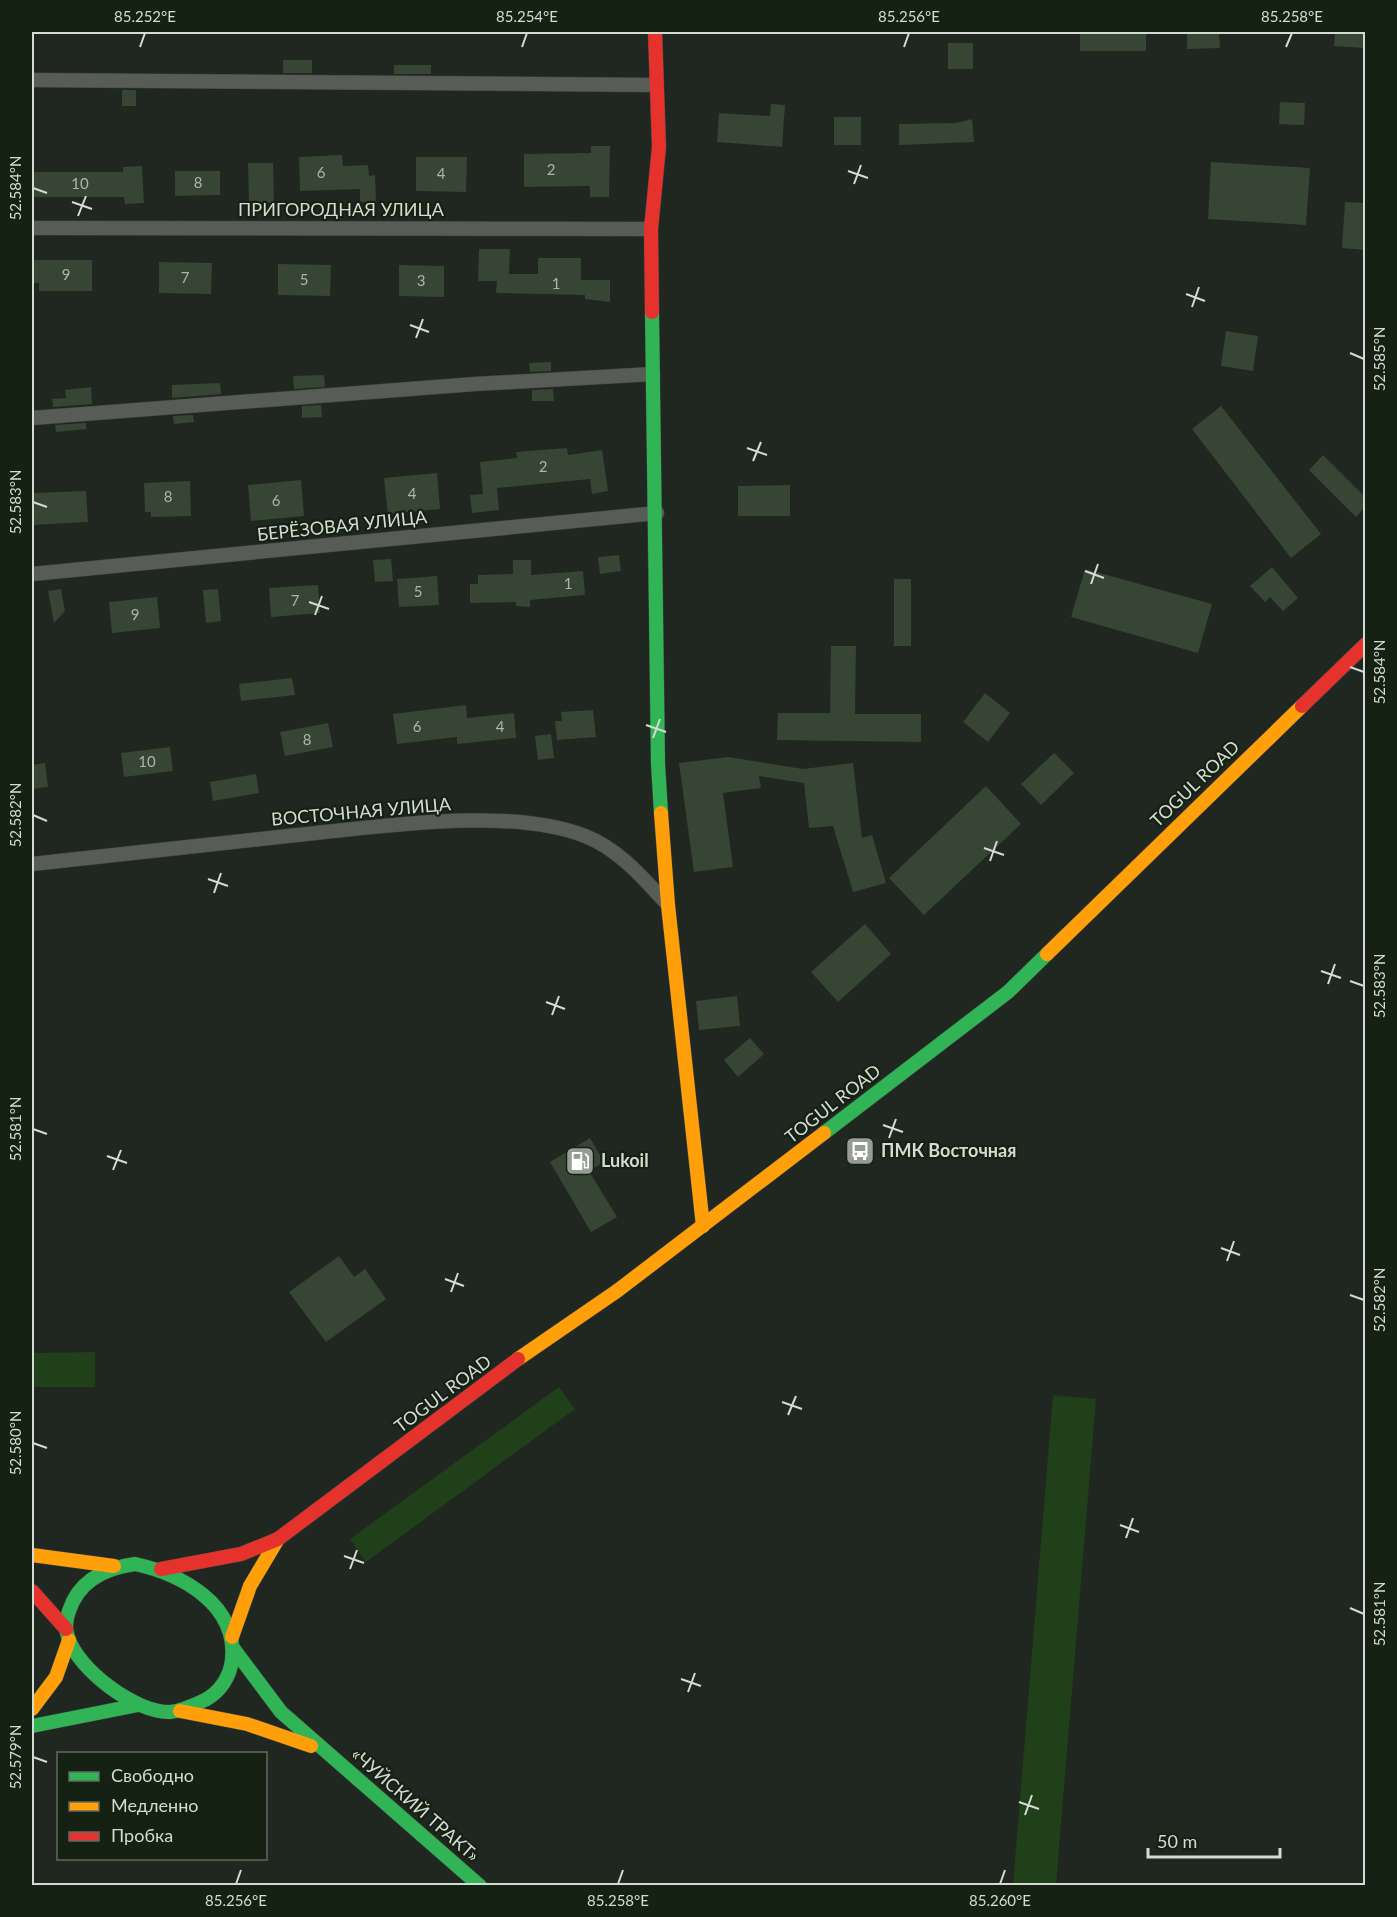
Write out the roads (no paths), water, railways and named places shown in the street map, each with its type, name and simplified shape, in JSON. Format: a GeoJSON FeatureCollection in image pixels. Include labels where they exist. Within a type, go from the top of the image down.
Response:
{"type":"FeatureCollection","features":[{"type":"Feature","properties":{"kind":"main road"},"geometry":{"type":"LineString","coordinates":[[655,32],[659,147],[651,229],[657,513],[658,764],[668,905],[703,1226]]}},
{"type":"Feature","properties":{"kind":"main road","name":"TOGUL ROAD"},"geometry":{"type":"LineString","coordinates":[[278,1539],[537,1344],[616,1291],[703,1226],[1008,992],[1365,644]]}},
{"type":"Feature","properties":{"kind":"main road"},"geometry":{"type":"LineString","coordinates":[[161,1569],[241,1554],[278,1539]]}},
{"type":"Feature","properties":{"kind":"main road"},"geometry":{"type":"LineString","coordinates":[[180,1712],[204,1700],[219,1689],[229,1672],[243,1599],[258,1567],[278,1539]]}},
{"type":"Feature","properties":{"kind":"main road","name":"«ЧУЙСКИЙ ТРАКТ»"},"geometry":{"type":"LineString","coordinates":[[32,1555],[114,1566],[135,1564],[161,1569],[206,1596],[219,1612],[233,1643],[281,1712],[480,1886]]}},
{"type":"Feature","properties":{"kind":"main road","name":"«ЧУЙСКИЙ ТРАКТ»"},"geometry":{"type":"LineString","coordinates":[[68,1635],[72,1600],[80,1586],[93,1576],[114,1566]]}},
{"type":"Feature","properties":{"kind":"main road","name":"«ЧУЙСКИЙ ТРАКТ»"},"geometry":{"type":"LineString","coordinates":[[32,1592],[68,1635],[93,1674],[138,1705],[228,1718],[260,1726],[326,1752]]}},
{"type":"Feature","properties":{"kind":"main road"},"geometry":{"type":"LineString","coordinates":[[32,1709],[56,1677],[68,1635]]}},
{"type":"Feature","properties":{"kind":"main road"},"geometry":{"type":"LineString","coordinates":[[32,1726],[138,1705]]}},
{"type":"Feature","properties":{"kind":"street"},"geometry":{"type":"LineString","coordinates":[[32,80],[656,85]]}},
{"type":"Feature","properties":{"kind":"street","name":"ПРИГОРОДНАЯ УЛИЦА"},"geometry":{"type":"LineString","coordinates":[[32,228],[651,229]]}},
{"type":"Feature","properties":{"kind":"street"},"geometry":{"type":"LineString","coordinates":[[32,418],[474,384],[653,374]]}},
{"type":"Feature","properties":{"kind":"street","name":"БЕРЁЗОВАЯ УЛИЦА"},"geometry":{"type":"LineString","coordinates":[[32,574],[657,513]]}},
{"type":"Feature","properties":{"kind":"street","name":"ВОСТОЧНАЯ УЛИЦА"},"geometry":{"type":"LineString","coordinates":[[32,864],[358,829],[458,822],[536,823],[586,836],[607,848],[634,867],[668,905]]}},
{"type":"Feature","properties":{"kind":"place","name":"ПМК Восточная"},"geometry":{"type":"Point","coordinates":[860,1151]}},
{"type":"Feature","properties":{"kind":"place","name":"Lukoil"},"geometry":{"type":"Point","coordinates":[580,1161]}}]}
